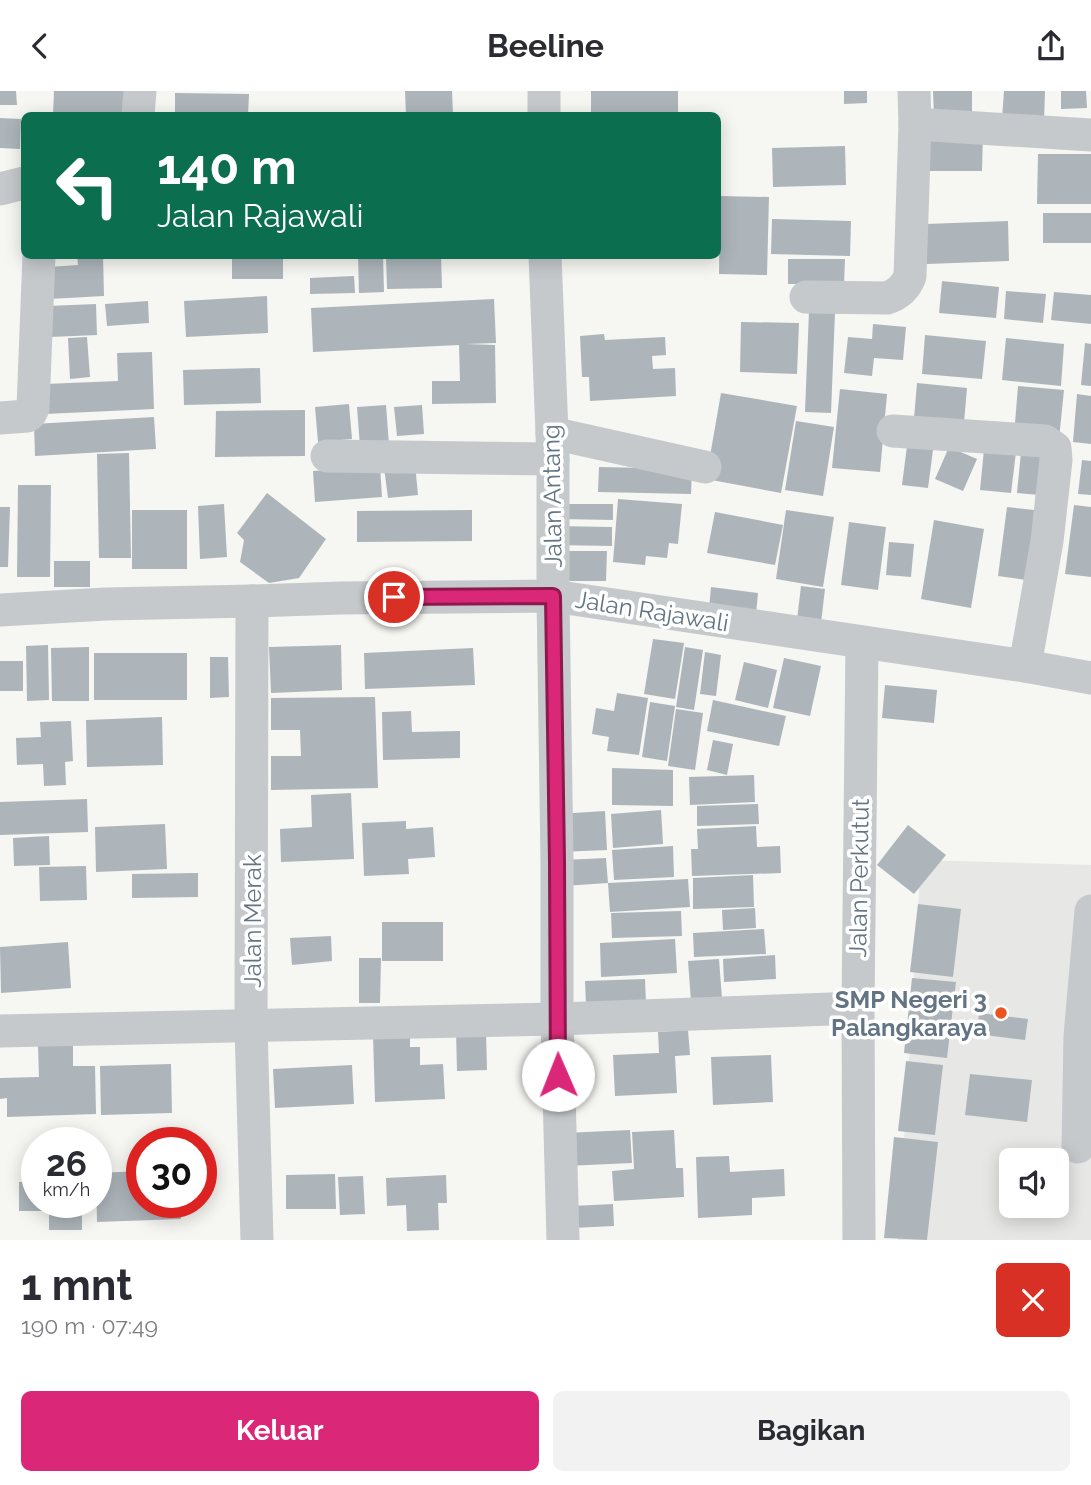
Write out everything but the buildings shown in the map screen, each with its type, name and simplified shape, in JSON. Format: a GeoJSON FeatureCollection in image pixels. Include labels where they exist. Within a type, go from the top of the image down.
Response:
{"type":"FeatureCollection","features":[{"type":"Feature","properties":{"kind":"street"},"geometry":{"type":"LineString","coordinates":[[138,112],[139,91]]}},
{"type":"Feature","properties":{"kind":"street"},"geometry":{"type":"LineString","coordinates":[[544,91],[544,112]]}},
{"type":"Feature","properties":{"kind":"street"},"geometry":{"type":"LineString","coordinates":[[806,297],[887,298],[905,286],[910,276],[914,91]]}},
{"type":"Feature","properties":{"kind":"street"},"geometry":{"type":"LineString","coordinates":[[915,124],[1091,135]]}},
{"type":"Feature","properties":{"kind":"street"},"geometry":{"type":"LineString","coordinates":[[0,189],[21,184]]}},
{"type":"Feature","properties":{"kind":"street"},"geometry":{"type":"LineString","coordinates":[[0,418],[27,416],[33,408],[39,259]]}},
{"type":"Feature","properties":{"kind":"street","name":"Jalan Antang"},"geometry":{"type":"LineString","coordinates":[[545,259],[552,446],[557,1019],[563,1240]]}},
{"type":"Feature","properties":{"kind":"street"},"geometry":{"type":"LineString","coordinates":[[893,432],[1045,442],[1055,448],[1047,541],[1025,666]]}},
{"type":"Feature","properties":{"kind":"street"},"geometry":{"type":"LineString","coordinates":[[327,456],[552,446],[705,467]]}},
{"type":"Feature","properties":{"kind":"street","name":"Jalan Rajawali"},"geometry":{"type":"LineString","coordinates":[[0,610],[106,604],[341,598],[553,596],[1091,678]]}},
{"type":"Feature","properties":{"kind":"street","name":"Jalan Merak"},"geometry":{"type":"LineString","coordinates":[[251,601],[251,1026],[257,1240]]}},
{"type":"Feature","properties":{"kind":"street","name":"Jalan Perkutut"},"geometry":{"type":"LineString","coordinates":[[859,1240],[858,1008],[862,643]]}},
{"type":"Feature","properties":{"kind":"street"},"geometry":{"type":"LineString","coordinates":[[1078,1147],[1080,1036],[1091,911]]}},
{"type":"Feature","properties":{"kind":"street"},"geometry":{"type":"LineString","coordinates":[[0,1031],[557,1019],[858,1008]]}},
{"type":"Feature","properties":{"kind":"shaded area","name":"SMP Negeri 3 Palangkaraya"},"geometry":{"type":"Polygon","coordinates":[[[921,860],[1091,865],[1091,1240],[898,1240],[921,860]]]}},
{"type":"Feature","properties":{"kind":"place","name":"SMP Negeri 3 Palangkaraya"},"geometry":{"type":"Point","coordinates":[1001,1013]}},
{"type":"Feature","properties":{"kind":"route"},"geometry":{"type":"LineString","coordinates":[[394,597],[553,596],[558,1075]]}}]}
